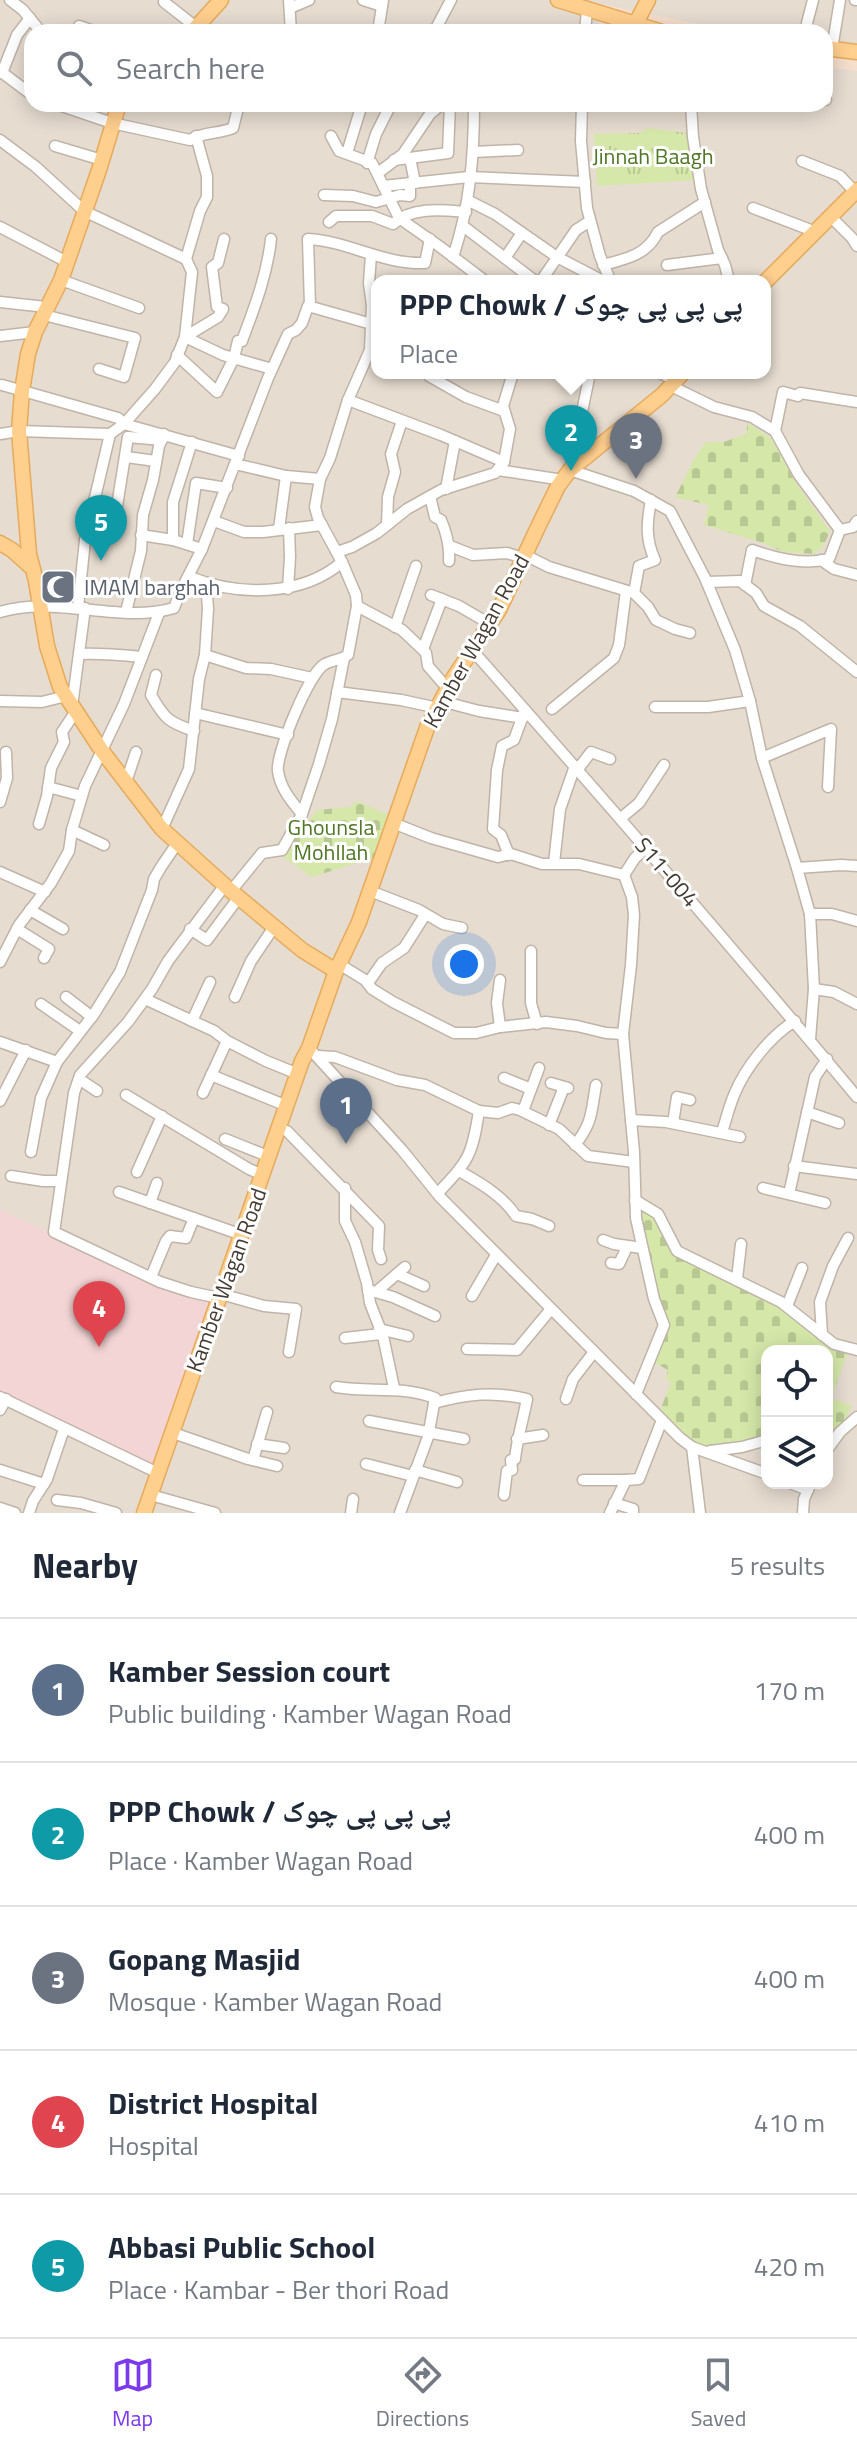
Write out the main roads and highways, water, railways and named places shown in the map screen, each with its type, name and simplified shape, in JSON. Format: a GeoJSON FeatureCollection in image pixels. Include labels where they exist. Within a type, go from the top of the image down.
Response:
{"type":"FeatureCollection","features":[{"type":"Feature","properties":{"kind":"main road"},"geometry":{"type":"LineString","coordinates":[[199,24],[221,0]]}},
{"type":"Feature","properties":{"kind":"main road"},"geometry":{"type":"LineString","coordinates":[[558,0],[639,24]]}},
{"type":"Feature","properties":{"kind":"main road"},"geometry":{"type":"LineString","coordinates":[[636,23],[648,0]]}},
{"type":"Feature","properties":{"kind":"main road"},"geometry":{"type":"LineString","coordinates":[[833,51],[857,52]]}},
{"type":"Feature","properties":{"kind":"main road"},"geometry":{"type":"LineString","coordinates":[[833,53],[857,59]]}},
{"type":"Feature","properties":{"kind":"main road"},"geometry":{"type":"LineString","coordinates":[[113,112],[106,121],[102,160],[61,280],[35,332],[22,391],[19,431],[32,567],[47,646],[60,687],[102,751],[162,829],[302,950],[338,968]]}},
{"type":"Feature","properties":{"kind":"main road"},"geometry":{"type":"LineString","coordinates":[[771,276],[856,191]]}},
{"type":"Feature","properties":{"kind":"main road","name":"Kamber Wagan Road"},"geometry":{"type":"LineString","coordinates":[[144,1513],[287,1131],[338,968],[359,922],[428,725],[490,624],[567,475],[677,380]]}},
{"type":"Feature","properties":{"kind":"main road"},"geometry":{"type":"LineString","coordinates":[[0,543],[32,567]]}},
{"type":"Feature","properties":{"kind":"main road","name":"Kamber Wagan Road"},"geometry":{"type":"LineString","coordinates":[[153,1513],[242,1235],[298,1074],[314,1052]]}},
{"type":"Feature","properties":{"kind":"place","name":"PPP Chowk / پی پی پی چوک"},"geometry":{"type":"Point","coordinates":[571,471]}},
{"type":"Feature","properties":{"kind":"place","name":"Gopang Masjid"},"geometry":{"type":"Point","coordinates":[636,479]}},
{"type":"Feature","properties":{"kind":"place","name":"Abbasi Public School"},"geometry":{"type":"Point","coordinates":[101,561]}},
{"type":"Feature","properties":{"kind":"place","name":"IMAM barghah"},"geometry":{"type":"Point","coordinates":[58,587]}},
{"type":"Feature","properties":{"kind":"place","name":"Kamber Session court"},"geometry":{"type":"Point","coordinates":[346,1144]}},
{"type":"Feature","properties":{"kind":"place","name":"District Hospital"},"geometry":{"type":"Point","coordinates":[99,1347]}},
{"type":"Feature","properties":{"kind":"park label","name":"Jinnah Baagh"},"geometry":{"type":"Point","coordinates":[653,156]}},
{"type":"Feature","properties":{"kind":"park label","name":"Ghounsla Mohllah"},"geometry":{"type":"Point","coordinates":[331,840]}}]}
